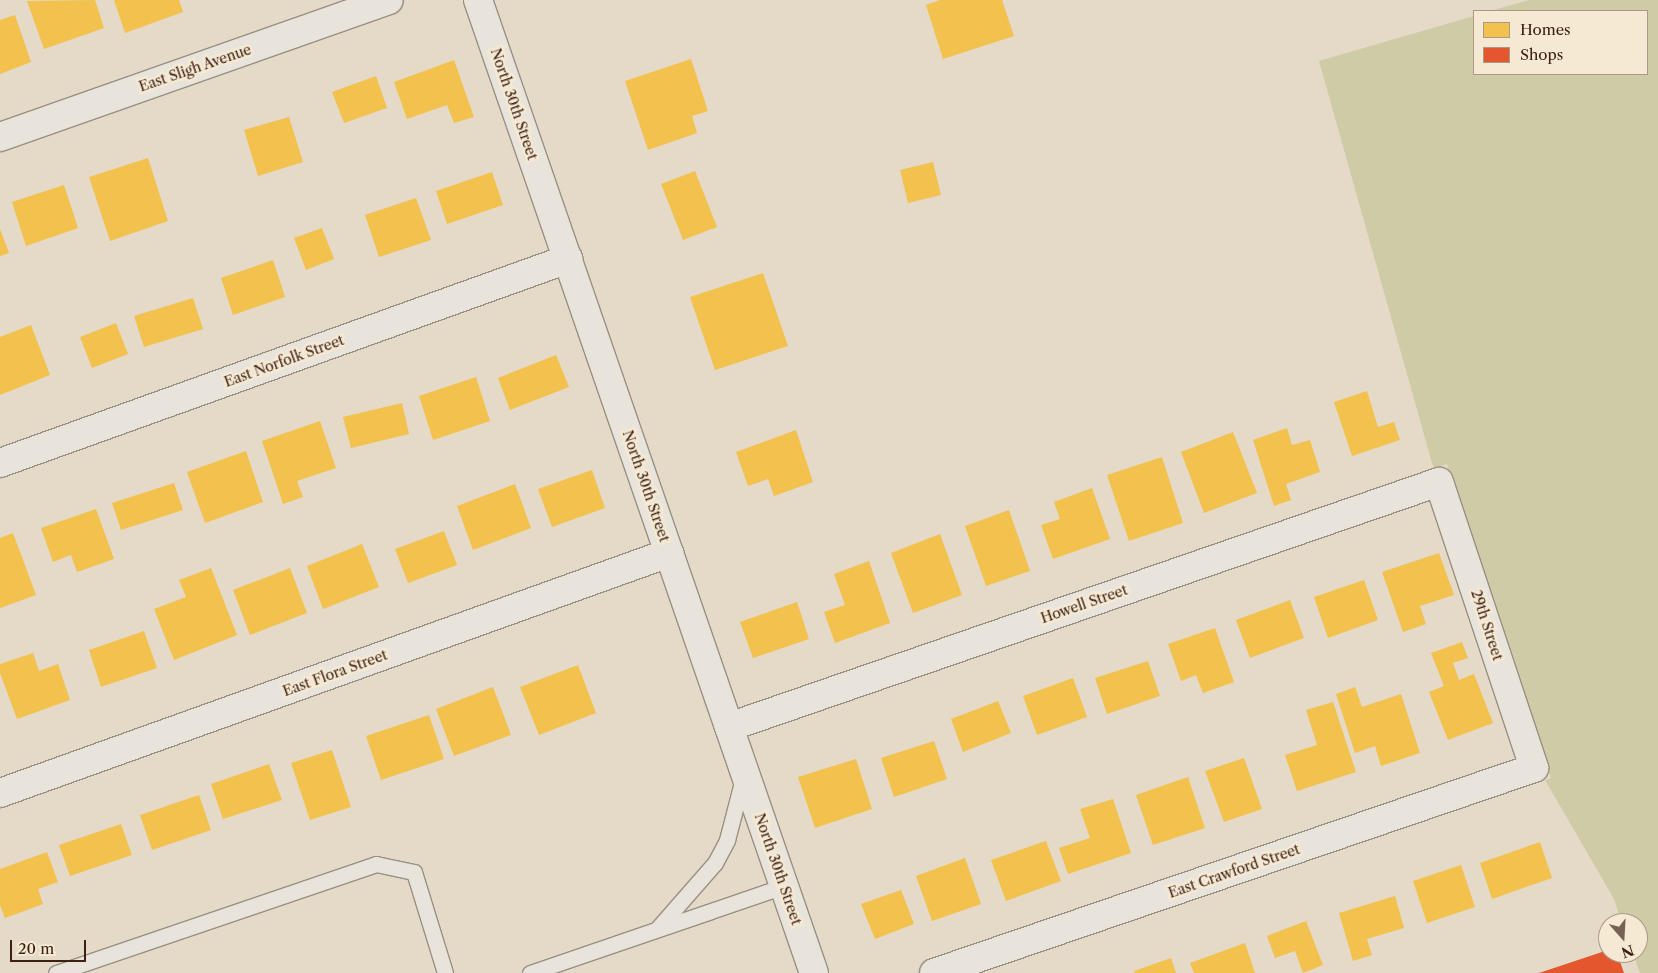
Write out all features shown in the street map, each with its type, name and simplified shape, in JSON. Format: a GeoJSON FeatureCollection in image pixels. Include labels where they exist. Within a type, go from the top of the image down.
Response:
{"type":"FeatureCollection","features":[{"type":"Feature","properties":{"kind":"street","name":"East Sligh Avenue"},"geometry":{"type":"LineString","coordinates":[[0,137],[389,0]]}},
{"type":"Feature","properties":{"kind":"street","name":"North 30th Street"},"geometry":{"type":"LineString","coordinates":[[478,0],[814,973]]}},
{"type":"Feature","properties":{"kind":"street","name":"East Norfolk Street"},"geometry":{"type":"LineString","coordinates":[[0,463],[568,259]]}},
{"type":"Feature","properties":{"kind":"street","name":"Howell Street"},"geometry":{"type":"LineString","coordinates":[[729,727],[1439,482]]}},
{"type":"Feature","properties":{"kind":"street","name":"29th Street"},"geometry":{"type":"LineString","coordinates":[[1439,482],[1534,768]]}},
{"type":"Feature","properties":{"kind":"street","name":"East Flora Street"},"geometry":{"type":"LineString","coordinates":[[0,793],[669,553]]}},
{"type":"Feature","properties":{"kind":"street","name":"East Crawford Street"},"geometry":{"type":"LineString","coordinates":[[934,973],[1534,768]]}},
{"type":"Feature","properties":{"kind":"lane"},"geometry":{"type":"LineString","coordinates":[[657,930],[719,856],[727,840],[744,771]]}},
{"type":"Feature","properties":{"kind":"lane"},"geometry":{"type":"LineString","coordinates":[[56,973],[376,864],[414,872],[445,973]]}},
{"type":"Feature","properties":{"kind":"lane"},"geometry":{"type":"LineString","coordinates":[[530,973],[784,886]]}},
{"type":"Feature","properties":{"kind":"shaded area"},"geometry":{"type":"Polygon","coordinates":[[[1529,0],[1658,0],[1658,973],[1640,973],[1636,963],[1648,963],[1648,913],[1619,913],[1614,899],[1545,780],[1551,778],[1447,464],[1434,468],[1432,463],[1319,61],[1473,16],[1473,75],[1648,75],[1648,10],[1494,10],[1529,0]]]}},
{"type":"Feature","properties":{"kind":"building: Homes"},"geometry":{"type":"Polygon","coordinates":[[[95,0],[104,28],[44,49],[27,1],[95,0]]]}},
{"type":"Feature","properties":{"kind":"building: Homes"},"geometry":{"type":"Polygon","coordinates":[[[114,0],[179,0],[183,12],[125,33],[114,0]]]}},
{"type":"Feature","properties":{"kind":"building: Homes"},"geometry":{"type":"Polygon","coordinates":[[[940,0],[1002,0],[1014,36],[943,59],[926,5],[940,0]]]}},
{"type":"Feature","properties":{"kind":"building: Homes"},"geometry":{"type":"Polygon","coordinates":[[[15,15],[31,62],[0,74],[0,20],[15,15]]]}},
{"type":"Feature","properties":{"kind":"building: Homes"},"geometry":{"type":"Polygon","coordinates":[[[691,59],[708,111],[692,116],[697,133],[648,150],[625,81],[691,59]]]}},
{"type":"Feature","properties":{"kind":"building: Homes"},"geometry":{"type":"Polygon","coordinates":[[[454,60],[474,117],[454,123],[447,105],[407,119],[394,82],[454,60]]]}},
{"type":"Feature","properties":{"kind":"building: Homes"},"geometry":{"type":"Polygon","coordinates":[[[376,76],[387,108],[344,123],[332,92],[376,76]]]}},
{"type":"Feature","properties":{"kind":"building: Homes"},"geometry":{"type":"Polygon","coordinates":[[[289,117],[303,162],[258,176],[244,130],[289,117]]]}},
{"type":"Feature","properties":{"kind":"building: Homes"},"geometry":{"type":"Polygon","coordinates":[[[148,158],[168,221],[110,241],[89,177],[148,158]]]}},
{"type":"Feature","properties":{"kind":"building: Homes"},"geometry":{"type":"Polygon","coordinates":[[[933,162],[941,195],[908,203],[900,170],[933,162]]]}},
{"type":"Feature","properties":{"kind":"building: Homes"},"geometry":{"type":"Polygon","coordinates":[[[695,171],[717,227],[683,240],[661,184],[695,171]]]}},
{"type":"Feature","properties":{"kind":"building: Homes"},"geometry":{"type":"Polygon","coordinates":[[[492,172],[503,205],[447,224],[436,191],[492,172]]]}},
{"type":"Feature","properties":{"kind":"building: Homes"},"geometry":{"type":"Polygon","coordinates":[[[64,185],[78,228],[26,246],[12,202],[64,185]]]}},
{"type":"Feature","properties":{"kind":"building: Homes"},"geometry":{"type":"Polygon","coordinates":[[[416,198],[431,240],[379,257],[365,215],[416,198]]]}},
{"type":"Feature","properties":{"kind":"building: Homes"},"geometry":{"type":"Polygon","coordinates":[[[322,228],[334,259],[306,270],[294,238],[322,228]]]}},
{"type":"Feature","properties":{"kind":"building: Homes"},"geometry":{"type":"Polygon","coordinates":[[[0,229],[9,253],[0,256],[0,229]]]}},
{"type":"Feature","properties":{"kind":"building: Homes"},"geometry":{"type":"Polygon","coordinates":[[[273,260],[285,297],[233,315],[221,278],[273,260]]]}},
{"type":"Feature","properties":{"kind":"building: Homes"},"geometry":{"type":"Polygon","coordinates":[[[763,273],[788,346],[715,370],[690,297],[763,273]]]}},
{"type":"Feature","properties":{"kind":"building: Homes"},"geometry":{"type":"Polygon","coordinates":[[[193,298],[203,329],[144,347],[134,316],[193,298]]]}},
{"type":"Feature","properties":{"kind":"building: Homes"},"geometry":{"type":"Polygon","coordinates":[[[116,323],[128,354],[92,368],[80,337],[116,323]]]}},
{"type":"Feature","properties":{"kind":"building: Homes"},"geometry":{"type":"Polygon","coordinates":[[[31,325],[50,375],[0,395],[0,337],[31,325]]]}},
{"type":"Feature","properties":{"kind":"building: Homes"},"geometry":{"type":"Polygon","coordinates":[[[556,355],[569,387],[510,410],[498,378],[556,355]]]}},
{"type":"Feature","properties":{"kind":"building: Homes"},"geometry":{"type":"Polygon","coordinates":[[[476,377],[490,421],[433,440],[419,396],[476,377]]]}},
{"type":"Feature","properties":{"kind":"building: Homes"},"geometry":{"type":"Polygon","coordinates":[[[1367,391],[1378,427],[1394,422],[1400,440],[1352,456],[1334,402],[1367,391]]]}},
{"type":"Feature","properties":{"kind":"building: Homes"},"geometry":{"type":"Polygon","coordinates":[[[402,403],[409,434],[351,448],[343,417],[402,403]]]}},
{"type":"Feature","properties":{"kind":"building: Homes"},"geometry":{"type":"Polygon","coordinates":[[[320,421],[336,468],[297,481],[303,497],[283,504],[262,441],[320,421]]]}},
{"type":"Feature","properties":{"kind":"building: Homes"},"geometry":{"type":"Polygon","coordinates":[[[1287,428],[1292,445],[1310,440],[1320,472],[1286,484],[1291,500],[1274,506],[1253,440],[1287,428]]]}},
{"type":"Feature","properties":{"kind":"building: Homes"},"geometry":{"type":"Polygon","coordinates":[[[796,430],[813,482],[774,496],[768,479],[748,486],[736,452],[796,430]]]}},
{"type":"Feature","properties":{"kind":"building: Homes"},"geometry":{"type":"Polygon","coordinates":[[[1233,432],[1257,493],[1204,513],[1181,452],[1233,432]]]}},
{"type":"Feature","properties":{"kind":"building: Homes"},"geometry":{"type":"Polygon","coordinates":[[[246,451],[263,502],[205,523],[187,472],[246,451]]]}},
{"type":"Feature","properties":{"kind":"building: Homes"},"geometry":{"type":"Polygon","coordinates":[[[1162,457],[1183,523],[1129,541],[1107,475],[1162,457]]]}},
{"type":"Feature","properties":{"kind":"building: Homes"},"geometry":{"type":"Polygon","coordinates":[[[592,470],[605,508],[552,527],[538,489],[592,470]]]}},
{"type":"Feature","properties":{"kind":"building: Homes"},"geometry":{"type":"Polygon","coordinates":[[[174,483],[183,510],[121,530],[112,503],[174,483]]]}},
{"type":"Feature","properties":{"kind":"building: Homes"},"geometry":{"type":"Polygon","coordinates":[[[515,484],[531,528],[473,550],[457,506],[515,484]]]}},
{"type":"Feature","properties":{"kind":"building: Homes"},"geometry":{"type":"Polygon","coordinates":[[[1092,488],[1110,539],[1053,559],[1041,525],[1060,519],[1054,502],[1092,488]]]}},
{"type":"Feature","properties":{"kind":"building: Homes"},"geometry":{"type":"Polygon","coordinates":[[[96,509],[114,559],[77,572],[71,555],[53,562],[41,528],[96,509]]]}},
{"type":"Feature","properties":{"kind":"building: Homes"},"geometry":{"type":"Polygon","coordinates":[[[1009,510],[1030,571],[986,586],[965,526],[1009,510]]]}},
{"type":"Feature","properties":{"kind":"building: Homes"},"geometry":{"type":"Polygon","coordinates":[[[444,531],[457,565],[408,583],[395,549],[444,531]]]}},
{"type":"Feature","properties":{"kind":"building: Homes"},"geometry":{"type":"Polygon","coordinates":[[[13,533],[36,595],[0,608],[0,538],[13,533]]]}},
{"type":"Feature","properties":{"kind":"building: Homes"},"geometry":{"type":"Polygon","coordinates":[[[940,534],[962,595],[913,613],[891,553],[940,534]]]}},
{"type":"Feature","properties":{"kind":"building: Homes"},"geometry":{"type":"Polygon","coordinates":[[[362,544],[379,587],[323,609],[307,566],[362,544]]]}},
{"type":"Feature","properties":{"kind":"building: Homes"},"geometry":{"type":"Polygon","coordinates":[[[1439,553],[1454,595],[1420,606],[1426,624],[1403,632],[1382,572],[1439,553]]]}},
{"type":"Feature","properties":{"kind":"building: Homes"},"geometry":{"type":"Polygon","coordinates":[[[869,561],[890,623],[835,643],[824,612],[845,605],[834,574],[869,561]]]}},
{"type":"Feature","properties":{"kind":"building: Homes"},"geometry":{"type":"Polygon","coordinates":[[[211,568],[237,635],[174,660],[154,609],[186,597],[179,580],[211,568]]]}},
{"type":"Feature","properties":{"kind":"building: Homes"},"geometry":{"type":"Polygon","coordinates":[[[290,568],[307,613],[250,635],[233,590],[290,568]]]}},
{"type":"Feature","properties":{"kind":"building: Homes"},"geometry":{"type":"Polygon","coordinates":[[[1364,580],[1378,620],[1328,638],[1314,597],[1364,580]]]}},
{"type":"Feature","properties":{"kind":"building: Homes"},"geometry":{"type":"Polygon","coordinates":[[[1290,600],[1304,638],[1250,658],[1236,620],[1290,600]]]}},
{"type":"Feature","properties":{"kind":"building: Homes"},"geometry":{"type":"Polygon","coordinates":[[[797,602],[809,639],[753,658],[740,622],[797,602]]]}},
{"type":"Feature","properties":{"kind":"building: Homes"},"geometry":{"type":"Polygon","coordinates":[[[1215,628],[1234,682],[1203,693],[1196,675],[1181,681],[1168,644],[1215,628]]]}},
{"type":"Feature","properties":{"kind":"building: Homes"},"geometry":{"type":"Polygon","coordinates":[[[144,631],[157,668],[101,687],[89,650],[144,631]]]}},
{"type":"Feature","properties":{"kind":"building: Homes"},"geometry":{"type":"Polygon","coordinates":[[[1462,642],[1468,658],[1453,663],[1459,680],[1474,674],[1493,723],[1448,740],[1429,692],[1444,686],[1431,653],[1462,642]]]}},
{"type":"Feature","properties":{"kind":"building: Homes"},"geometry":{"type":"Polygon","coordinates":[[[33,653],[39,671],[58,664],[70,700],[17,719],[0,673],[0,664],[33,653]]]}},
{"type":"Feature","properties":{"kind":"building: Homes"},"geometry":{"type":"Polygon","coordinates":[[[1148,661],[1160,696],[1107,714],[1095,678],[1148,661]]]}},
{"type":"Feature","properties":{"kind":"building: Homes"},"geometry":{"type":"Polygon","coordinates":[[[578,665],[596,713],[539,735],[520,687],[578,665]]]}},
{"type":"Feature","properties":{"kind":"building: Homes"},"geometry":{"type":"Polygon","coordinates":[[[1073,678],[1087,717],[1037,735],[1023,696],[1073,678]]]}},
{"type":"Feature","properties":{"kind":"building: Homes"},"geometry":{"type":"Polygon","coordinates":[[[493,687],[511,735],[454,756],[436,709],[493,687]]]}},
{"type":"Feature","properties":{"kind":"building: Homes"},"geometry":{"type":"Polygon","coordinates":[[[1355,687],[1362,707],[1401,694],[1420,753],[1381,766],[1375,746],[1355,753],[1336,694],[1355,687]]]}},
{"type":"Feature","properties":{"kind":"building: Homes"},"geometry":{"type":"Polygon","coordinates":[[[998,701],[1011,733],[963,752],[951,719],[998,701]]]}},
{"type":"Feature","properties":{"kind":"building: Homes"},"geometry":{"type":"Polygon","coordinates":[[[1333,702],[1356,772],[1297,791],[1285,755],[1317,745],[1306,710],[1333,702]]]}},
{"type":"Feature","properties":{"kind":"building: Homes"},"geometry":{"type":"Polygon","coordinates":[[[429,715],[444,759],[381,780],[366,736],[429,715]]]}},
{"type":"Feature","properties":{"kind":"building: Homes"},"geometry":{"type":"Polygon","coordinates":[[[934,741],[947,779],[894,797],[881,758],[934,741]]]}},
{"type":"Feature","properties":{"kind":"building: Homes"},"geometry":{"type":"Polygon","coordinates":[[[332,750],[351,807],[310,820],[291,763],[332,750]]]}},
{"type":"Feature","properties":{"kind":"building: Homes"},"geometry":{"type":"Polygon","coordinates":[[[1244,758],[1262,809],[1224,822],[1205,771],[1244,758]]]}},
{"type":"Feature","properties":{"kind":"building: Homes"},"geometry":{"type":"Polygon","coordinates":[[[856,759],[872,809],[815,828],[798,777],[856,759]]]}},
{"type":"Feature","properties":{"kind":"building: Homes"},"geometry":{"type":"Polygon","coordinates":[[[269,764],[282,800],[223,819],[211,784],[269,764]]]}},
{"type":"Feature","properties":{"kind":"building: Homes"},"geometry":{"type":"Polygon","coordinates":[[[1188,777],[1205,828],[1153,845],[1136,795],[1188,777]]]}},
{"type":"Feature","properties":{"kind":"building: Homes"},"geometry":{"type":"Polygon","coordinates":[[[199,795],[211,830],[152,850],[140,815],[199,795]]]}},
{"type":"Feature","properties":{"kind":"building: Homes"},"geometry":{"type":"Polygon","coordinates":[[[1113,799],[1131,853],[1068,874],[1059,848],[1090,838],[1080,809],[1113,799]]]}},
{"type":"Feature","properties":{"kind":"building: Homes"},"geometry":{"type":"Polygon","coordinates":[[[121,824],[132,855],[70,876],[59,845],[121,824]]]}},
{"type":"Feature","properties":{"kind":"building: Homes"},"geometry":{"type":"Polygon","coordinates":[[[1046,841],[1061,881],[1006,901],[991,860],[1046,841]]]}},
{"type":"Feature","properties":{"kind":"building: Homes"},"geometry":{"type":"Polygon","coordinates":[[[1540,842],[1552,878],[1492,899],[1480,863],[1540,842]]]}},
{"type":"Feature","properties":{"kind":"building: Homes"},"geometry":{"type":"Polygon","coordinates":[[[47,852],[58,882],[38,889],[43,904],[5,918],[0,905],[0,869],[47,852]]]}},
{"type":"Feature","properties":{"kind":"building: Homes"},"geometry":{"type":"Polygon","coordinates":[[[965,858],[981,904],[932,921],[916,876],[965,858]]]}},
{"type":"Feature","properties":{"kind":"building: Homes"},"geometry":{"type":"Polygon","coordinates":[[[1461,865],[1475,907],[1427,923],[1413,881],[1461,865]]]}},
{"type":"Feature","properties":{"kind":"building: Homes"},"geometry":{"type":"Polygon","coordinates":[[[901,890],[914,924],[875,939],[861,904],[901,890]]]}},
{"type":"Feature","properties":{"kind":"building: Homes"},"geometry":{"type":"Polygon","coordinates":[[[1395,896],[1404,928],[1367,939],[1372,955],[1353,961],[1339,913],[1395,896]]]}},
{"type":"Feature","properties":{"kind":"building: Homes"},"geometry":{"type":"Polygon","coordinates":[[[1306,921],[1323,965],[1303,973],[1295,951],[1275,958],[1267,936],[1306,921]]]}},
{"type":"Feature","properties":{"kind":"building: Homes"},"geometry":{"type":"Polygon","coordinates":[[[1245,943],[1255,973],[1194,973],[1190,963],[1245,943]]]}},
{"type":"Feature","properties":{"kind":"building: Homes"},"geometry":{"type":"Polygon","coordinates":[[[1171,958],[1176,973],[1135,973],[1134,971],[1171,958]]]}},
{"type":"Feature","properties":{"kind":"building: Shops"},"geometry":{"type":"Polygon","coordinates":[[[1598,953],[1598,963],[1620,963],[1624,973],[1539,973],[1598,953]]]}}]}
